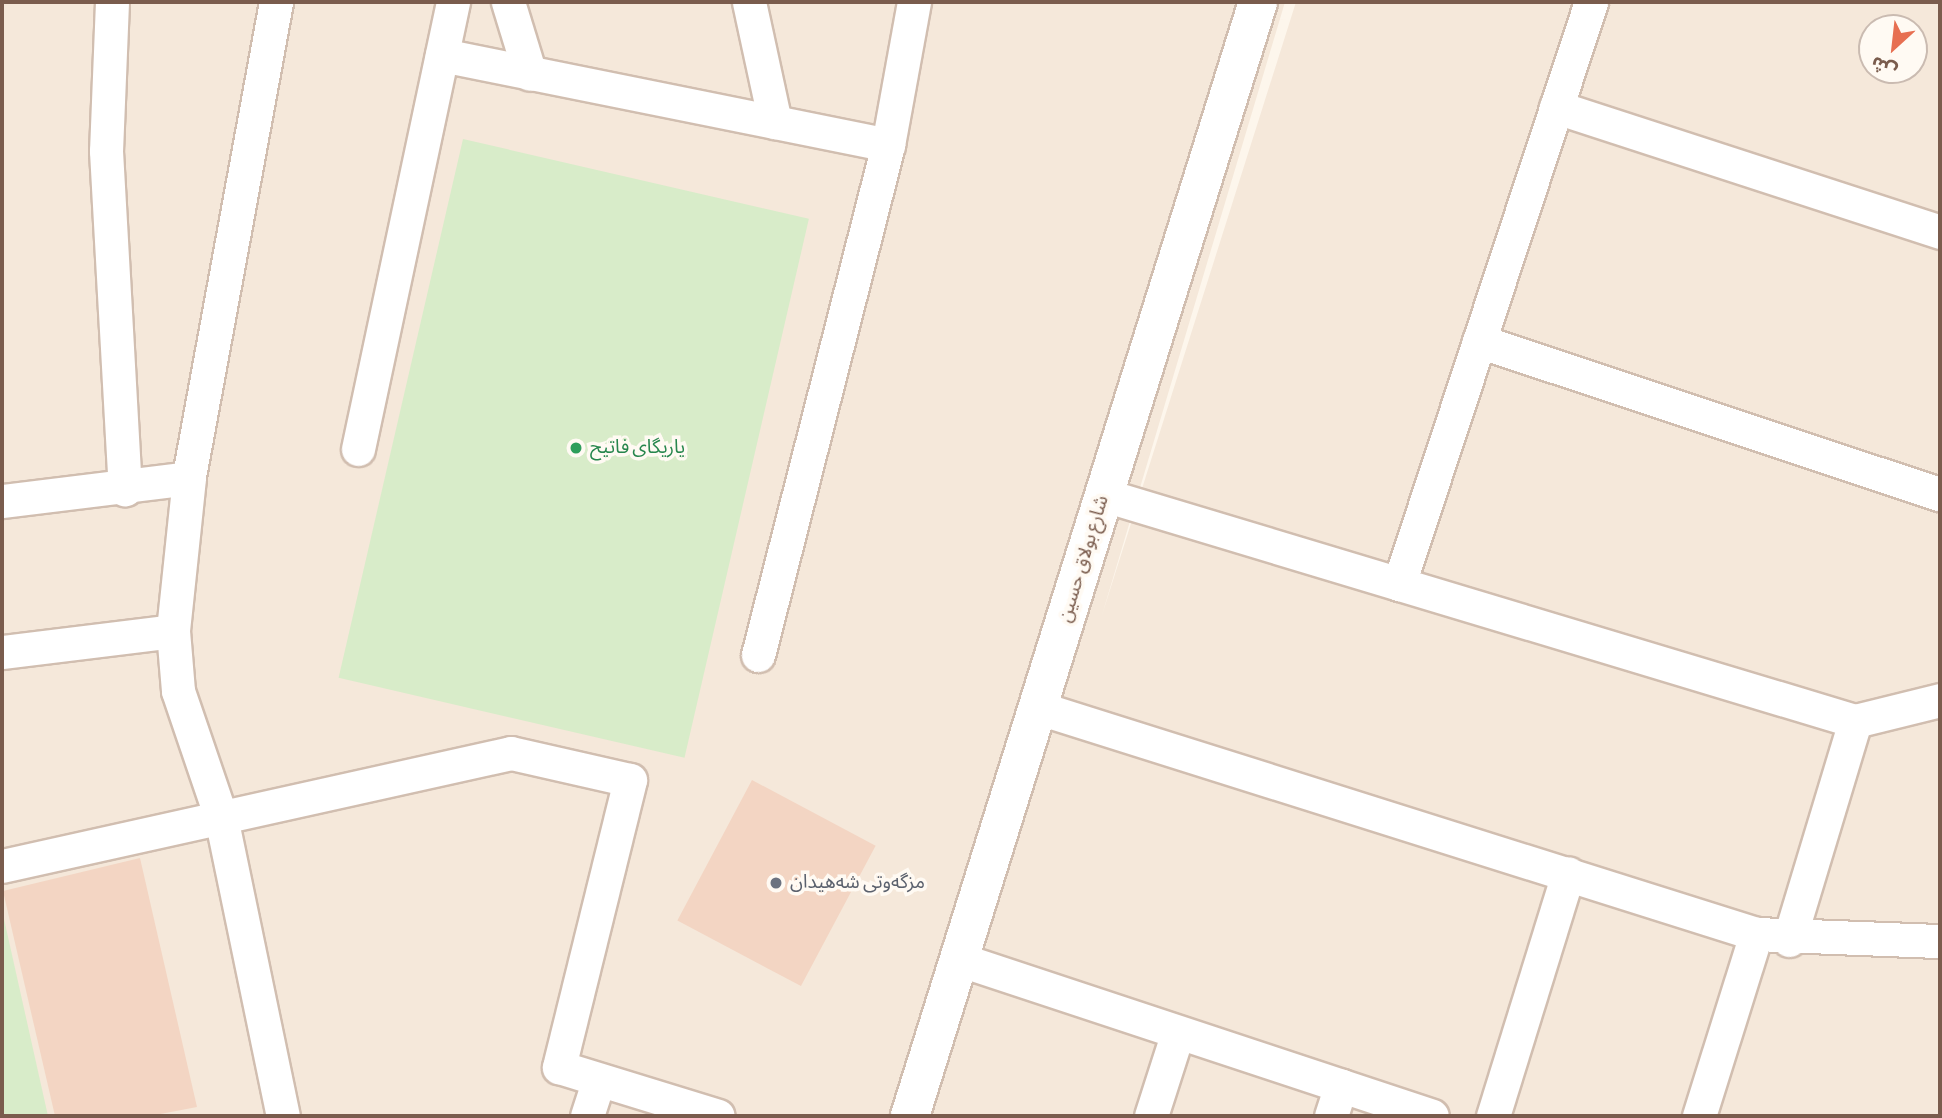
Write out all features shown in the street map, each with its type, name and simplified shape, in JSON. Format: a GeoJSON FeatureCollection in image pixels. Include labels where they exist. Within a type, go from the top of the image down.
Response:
{"type":"FeatureCollection","features":[{"type":"Feature","properties":{"kind":"street"},"geometry":{"type":"LineString","coordinates":[[112,2],[106,151],[125,489]]}},
{"type":"Feature","properties":{"kind":"street"},"geometry":{"type":"LineString","coordinates":[[276,2],[189,478],[173,631],[178,691],[221,817],[282,1116]]}},
{"type":"Feature","properties":{"kind":"street"},"geometry":{"type":"LineString","coordinates":[[358,449],[453,2]]}},
{"type":"Feature","properties":{"kind":"street"},"geometry":{"type":"LineString","coordinates":[[508,2],[530,74]]}},
{"type":"Feature","properties":{"kind":"street"},"geometry":{"type":"LineString","coordinates":[[749,2],[775,122]]}},
{"type":"Feature","properties":{"kind":"street"},"geometry":{"type":"LineString","coordinates":[[758,655],[888,145],[914,2]]}},
{"type":"Feature","properties":{"kind":"street","name":"شارع بولاق حسين"},"geometry":{"type":"LineString","coordinates":[[909,1116],[1258,2]]}},
{"type":"Feature","properties":{"kind":"street"},"geometry":{"type":"LineString","coordinates":[[1399,584],[1591,2]]}},
{"type":"Feature","properties":{"kind":"street"},"geometry":{"type":"LineString","coordinates":[[442,55],[888,145]]}},
{"type":"Feature","properties":{"kind":"street"},"geometry":{"type":"LineString","coordinates":[[1556,107],[1940,232]]}},
{"type":"Feature","properties":{"kind":"street"},"geometry":{"type":"LineString","coordinates":[[1479,341],[1940,494]]}},
{"type":"Feature","properties":{"kind":"street"},"geometry":{"type":"LineString","coordinates":[[2,501],[125,489],[189,478]]}},
{"type":"Feature","properties":{"kind":"street"},"geometry":{"type":"LineString","coordinates":[[1104,495],[1855,721],[1940,700]]}},
{"type":"Feature","properties":{"kind":"street"},"geometry":{"type":"LineString","coordinates":[[2,652],[173,631]]}},
{"type":"Feature","properties":{"kind":"street"},"geometry":{"type":"LineString","coordinates":[[1039,708],[1756,934],[1789,940],[1940,941]]}},
{"type":"Feature","properties":{"kind":"street"},"geometry":{"type":"LineString","coordinates":[[1789,940],[1855,721]]}},
{"type":"Feature","properties":{"kind":"street"},"geometry":{"type":"LineString","coordinates":[[2,866],[511,753],[630,780],[559,1067],[718,1116]]}},
{"type":"Feature","properties":{"kind":"street"},"geometry":{"type":"LineString","coordinates":[[1493,1116],[1568,873]]}},
{"type":"Feature","properties":{"kind":"street"},"geometry":{"type":"LineString","coordinates":[[1699,1116],[1756,934]]}},
{"type":"Feature","properties":{"kind":"street"},"geometry":{"type":"LineString","coordinates":[[958,959],[1177,1035],[1336,1101],[1432,1116]]}},
{"type":"Feature","properties":{"kind":"street"},"geometry":{"type":"LineString","coordinates":[[1151,1116],[1177,1035]]}},
{"type":"Feature","properties":{"kind":"street"},"geometry":{"type":"LineString","coordinates":[[587,1116],[599,1080]]}},
{"type":"Feature","properties":{"kind":"shaded area"},"geometry":{"type":"Polygon","coordinates":[[[2,2],[1285,2],[1102,615],[1296,2],[1940,2],[1940,1116],[2,1116],[2,2]]]}},
{"type":"Feature","properties":{"kind":"green space","name":"یاریگای فاتیح"},"geometry":{"type":"Polygon","coordinates":[[[463,139],[809,219],[685,758],[339,678],[463,139]]]}},
{"type":"Feature","properties":{"kind":"green space"},"geometry":{"type":"Polygon","coordinates":[[[2,910],[48,1116],[2,1116],[2,910]]]}},
{"type":"Feature","properties":{"kind":"building","name":"مزگەوتی شەهیدان"},"geometry":{"type":"Polygon","coordinates":[[[752,780],[876,846],[801,986],[677,920],[752,780]]]}},
{"type":"Feature","properties":{"kind":"building"},"geometry":{"type":"Polygon","coordinates":[[[140,858],[197,1107],[150,1116],[55,1116],[3,891],[140,858]]]}},
{"type":"Feature","properties":{"kind":"place","name":"یاریگای فاتیح"},"geometry":{"type":"Point","coordinates":[576,448]}},
{"type":"Feature","properties":{"kind":"place","name":"مزگەوتی شەهیدان"},"geometry":{"type":"Point","coordinates":[776,883]}}]}
